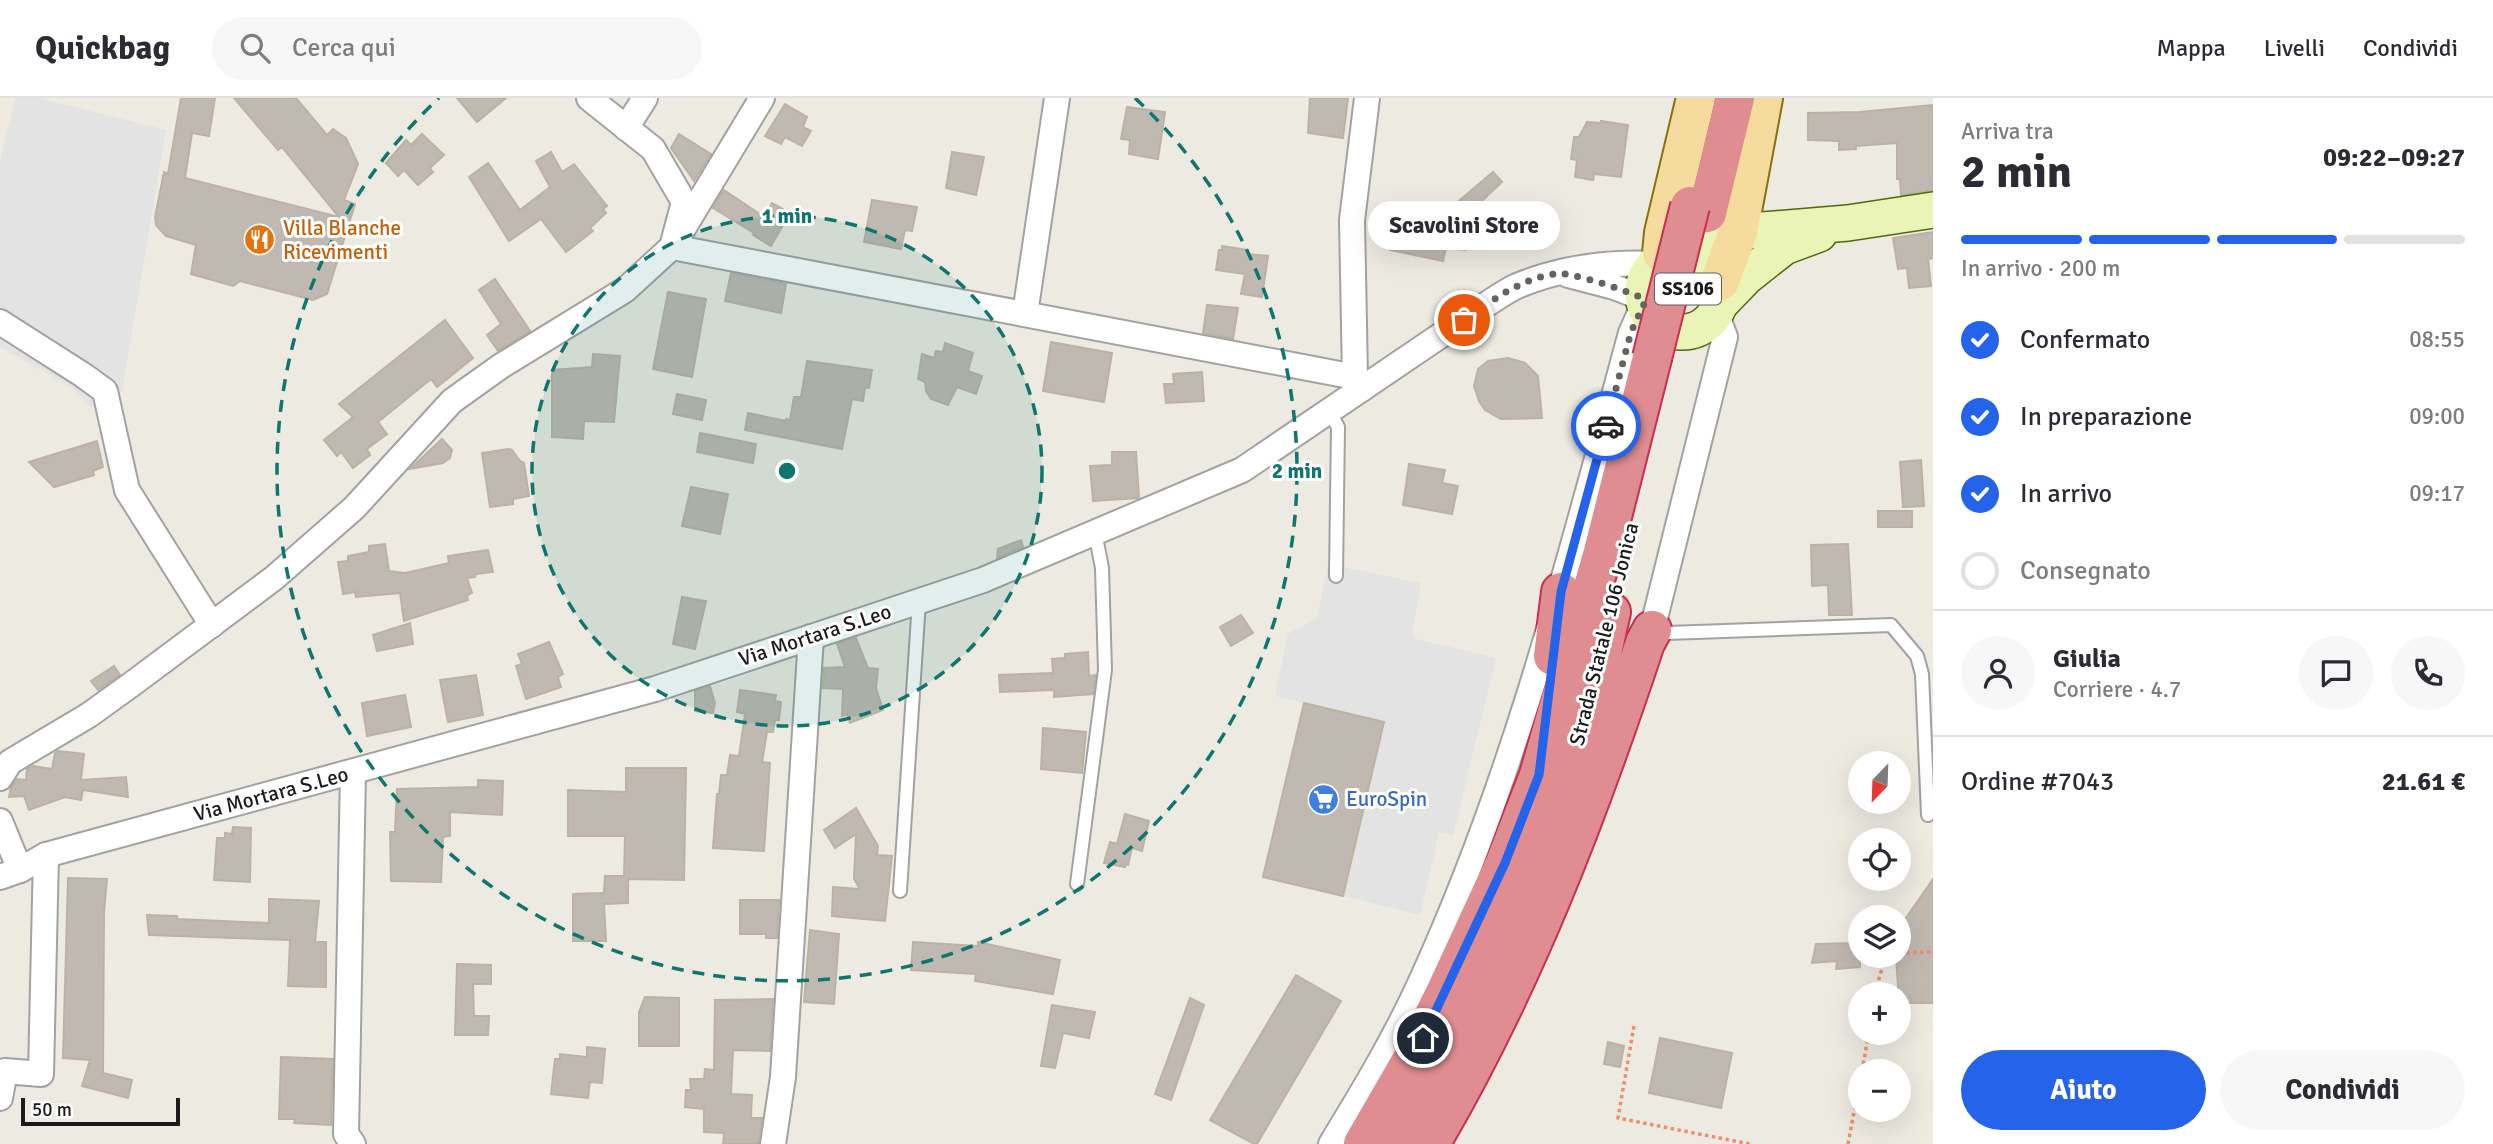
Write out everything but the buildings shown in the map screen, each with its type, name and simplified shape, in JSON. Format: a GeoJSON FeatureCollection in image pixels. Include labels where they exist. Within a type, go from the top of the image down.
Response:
{"type":"FeatureCollection","features":[{"type":"Feature","properties":{"kind":"highway","name":"Strada Statale 106 Jonica"},"geometry":{"type":"LineString","coordinates":[[1711,217],[1718,98]]}},
{"type":"Feature","properties":{"kind":"highway","name":"Strada Statale 106 Jonica"},"geometry":{"type":"LineString","coordinates":[[1363,1144],[1411,1061],[1446,991],[1505,863],[1539,775],[1602,552],[1661,361],[1711,217],[1735,98]]}},
{"type":"Feature","properties":{"kind":"highway","name":"Strada Statale 106 Jonica"},"geometry":{"type":"LineString","coordinates":[[1399,1144],[1450,1051],[1531,876],[1582,734],[1661,361]]}},
{"type":"Feature","properties":{"kind":"highway"},"geometry":{"type":"LineString","coordinates":[[1539,775],[1561,592]]}},
{"type":"Feature","properties":{"kind":"highway"},"geometry":{"type":"LineString","coordinates":[[1430,1144],[1464,1086],[1524,964],[1572,848],[1652,630]]}},
{"type":"Feature","properties":{"kind":"main road"},"geometry":{"type":"LineString","coordinates":[[1658,262],[1696,98]]}},
{"type":"Feature","properties":{"kind":"main road"},"geometry":{"type":"LineString","coordinates":[[1713,289],[1711,217],[1763,98]]}},
{"type":"Feature","properties":{"kind":"street"},"geometry":{"type":"LineString","coordinates":[[589,98],[653,149],[684,202],[672,247]]}},
{"type":"Feature","properties":{"kind":"street"},"geometry":{"type":"LineString","coordinates":[[626,128],[645,98]]}},
{"type":"Feature","properties":{"kind":"street"},"geometry":{"type":"LineString","coordinates":[[0,778],[10,762],[89,715],[274,578],[354,508],[452,401],[501,366],[625,290],[672,247],[762,98]]}},
{"type":"Feature","properties":{"kind":"street"},"geometry":{"type":"LineString","coordinates":[[1025,314],[1057,98]]}},
{"type":"Feature","properties":{"kind":"street"},"geometry":{"type":"LineString","coordinates":[[672,247],[1025,314],[1358,383],[1352,220],[1367,98]]}},
{"type":"Feature","properties":{"kind":"street"},"geometry":{"type":"LineString","coordinates":[[1711,217],[1848,223],[1933,210]]}},
{"type":"Feature","properties":{"kind":"street"},"geometry":{"type":"LineString","coordinates":[[1713,289],[1746,277],[1784,247],[1848,223]]}},
{"type":"Feature","properties":{"kind":"street"},"geometry":{"type":"LineString","coordinates":[[1331,1144],[1389,1045],[1452,910],[1507,762],[1561,592],[1631,332],[1644,301],[1645,280],[1658,262],[1683,254],[1713,289],[1724,337],[1652,630]]}},
{"type":"Feature","properties":{"kind":"street","name":"Via Mortara S.Leo"},"geometry":{"type":"LineString","coordinates":[[0,821],[10,874],[46,855],[655,689],[983,580],[1242,470],[1329,411],[1358,383],[1516,287],[1557,273],[1623,262],[1658,262]]}},
{"type":"Feature","properties":{"kind":"street"},"geometry":{"type":"LineString","coordinates":[[1557,273],[1614,287],[1644,301],[1648,312],[1660,326],[1678,332],[1696,330],[1712,320],[1713,289]]}},
{"type":"Feature","properties":{"kind":"street"},"geometry":{"type":"LineString","coordinates":[[0,322],[83,374],[105,391],[127,490],[212,625]]}},
{"type":"Feature","properties":{"kind":"street"},"geometry":{"type":"LineString","coordinates":[[773,1144],[783,1077],[811,637]]}},
{"type":"Feature","properties":{"kind":"street"},"geometry":{"type":"LineString","coordinates":[[353,772],[346,1134],[353,1144]]}},
{"type":"Feature","properties":{"kind":"street"},"geometry":{"type":"LineString","coordinates":[[0,1098],[5,1071],[41,1074],[46,855]]}},
{"type":"Feature","properties":{"kind":"lane"},"geometry":{"type":"LineString","coordinates":[[1329,411],[1338,427],[1336,576]]}},
{"type":"Feature","properties":{"kind":"lane"},"geometry":{"type":"LineString","coordinates":[[1077,884],[1105,670],[1101,568],[1095,532]]}},
{"type":"Feature","properties":{"kind":"lane"},"geometry":{"type":"LineString","coordinates":[[900,891],[919,601]]}},
{"type":"Feature","properties":{"kind":"lane"},"geometry":{"type":"LineString","coordinates":[[1652,630],[1668,633],[1891,625],[1917,656],[1922,674],[1928,815]]}},
{"type":"Feature","properties":{"kind":"path"},"geometry":{"type":"LineString","coordinates":[[1911,953],[1933,952]]}},
{"type":"Feature","properties":{"kind":"path"},"geometry":{"type":"LineString","coordinates":[[1634,1026],[1618,1118],[1750,1144]]}},
{"type":"Feature","properties":{"kind":"path"},"geometry":{"type":"LineString","coordinates":[[1848,1144],[1852,1122]]}},
{"type":"Feature","properties":{"kind":"shaded area"},"geometry":{"type":"Polygon","coordinates":[[[15,98],[39,98],[166,130],[122,391],[92,407],[73,388],[0,347],[0,163],[15,98]]]}},
{"type":"Feature","properties":{"kind":"shaded area"},"geometry":{"type":"Polygon","coordinates":[[[1328,564],[1421,583],[1412,634],[1417,639],[1496,658],[1453,835],[1439,832],[1420,915],[1343,896],[1384,722],[1275,696],[1288,634],[1317,618],[1328,564]]]}},
{"type":"Feature","properties":{"kind":"way so far"},"geometry":{"type":"LineString","coordinates":[[1464,320],[1516,287],[1557,273],[1614,287],[1643,298],[1644,304],[1631,332],[1606,426]]}},
{"type":"Feature","properties":{"kind":"place","name":"Villa Blanche Ricevimenti"},"geometry":{"type":"Point","coordinates":[260,240]}},
{"type":"Feature","properties":{"kind":"place","name":"Scavolini Store"},"geometry":{"type":"Point","coordinates":[1464,320]}},
{"type":"Feature","properties":{"kind":"place","name":"EuroSpin"},"geometry":{"type":"Point","coordinates":[1323,799]}},
{"type":"Feature","properties":{"kind":"route"},"geometry":{"type":"LineString","coordinates":[[1423,1038],[1505,863],[1539,775],[1561,592],[1606,426]]}}]}
